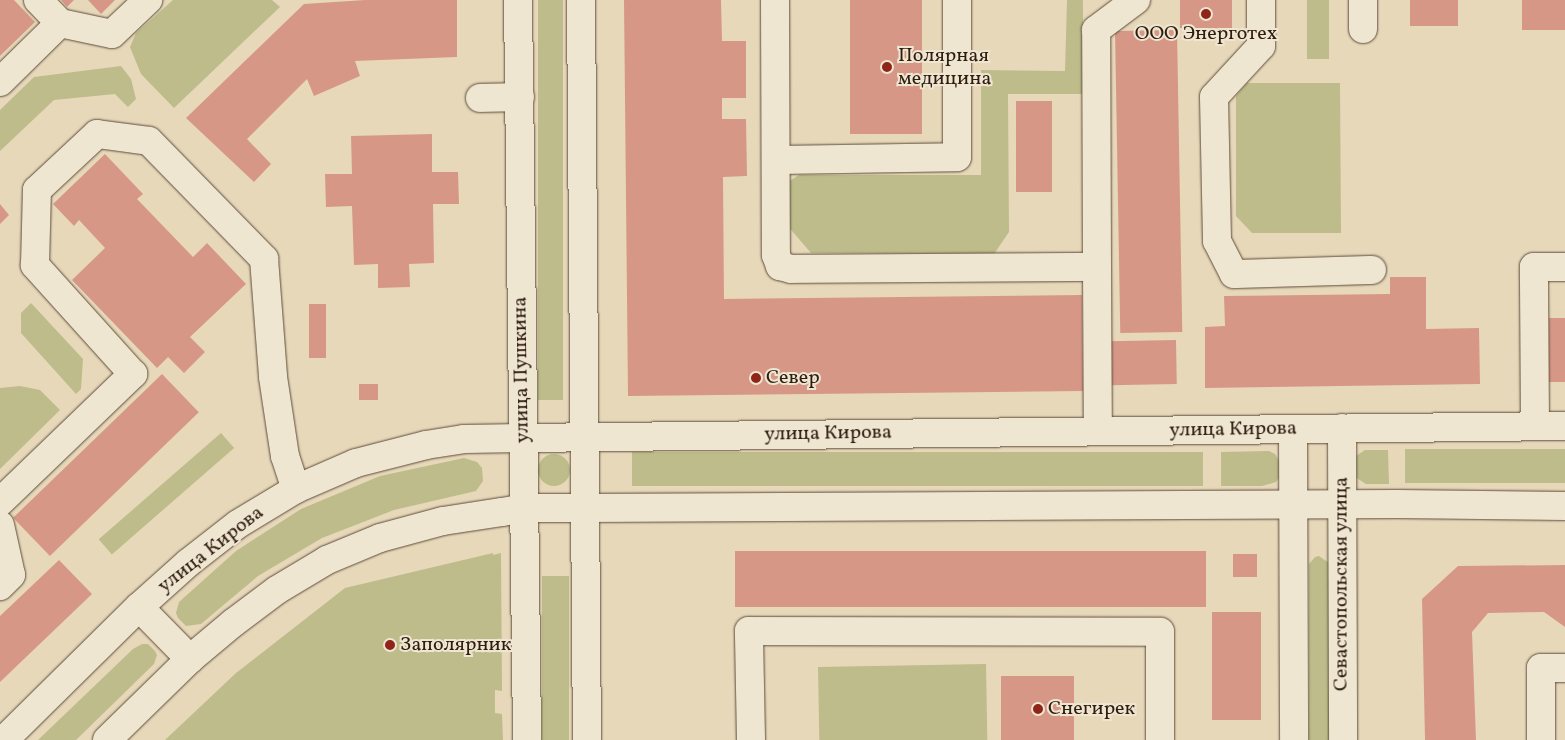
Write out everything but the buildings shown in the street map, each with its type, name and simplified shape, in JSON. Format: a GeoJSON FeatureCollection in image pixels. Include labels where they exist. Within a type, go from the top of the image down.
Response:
{"type":"FeatureCollection","features":[{"type":"Feature","properties":{"kind":"street"},"geometry":{"type":"LineString","coordinates":[[38,0],[60,24],[112,34],[148,0]]}},
{"type":"Feature","properties":{"kind":"street","name":"улица Пушкина"},"geometry":{"type":"LineString","coordinates":[[518,0],[527,740]]}},
{"type":"Feature","properties":{"kind":"street"},"geometry":{"type":"LineString","coordinates":[[581,0],[587,740]]}},
{"type":"Feature","properties":{"kind":"street"},"geometry":{"type":"LineString","coordinates":[[775,0],[776,255],[780,266],[791,269],[1097,268]]}},
{"type":"Feature","properties":{"kind":"street"},"geometry":{"type":"LineString","coordinates":[[776,160],[957,157],[957,0]]}},
{"type":"Feature","properties":{"kind":"street"},"geometry":{"type":"LineString","coordinates":[[1098,431],[1096,30],[1136,0]]}},
{"type":"Feature","properties":{"kind":"street"},"geometry":{"type":"LineString","coordinates":[[1261,0],[1260,46],[1214,97],[1217,241],[1234,274],[1372,270]]}},
{"type":"Feature","properties":{"kind":"street"},"geometry":{"type":"LineString","coordinates":[[1363,0],[1363,29]]}},
{"type":"Feature","properties":{"kind":"street"},"geometry":{"type":"LineString","coordinates":[[0,82],[60,24]]}},
{"type":"Feature","properties":{"kind":"street"},"geometry":{"type":"LineString","coordinates":[[480,98],[520,96]]}},
{"type":"Feature","properties":{"kind":"street"},"geometry":{"type":"LineString","coordinates":[[0,502],[133,374],[35,265],[37,190],[97,134],[149,141],[264,259],[272,377],[285,456],[296,489]]}},
{"type":"Feature","properties":{"kind":"street"},"geometry":{"type":"LineString","coordinates":[[1535,426],[1534,267],[1565,267]]}},
{"type":"Feature","properties":{"kind":"street","name":"улица Кирова"},"geometry":{"type":"LineString","coordinates":[[4,740],[139,607],[188,563],[238,524],[296,489],[356,463],[426,445],[464,439],[523,438],[1565,426]]}},
{"type":"Feature","properties":{"kind":"street","name":"Севастопольская улица"},"geometry":{"type":"LineString","coordinates":[[1342,428],[1343,740]]}},
{"type":"Feature","properties":{"kind":"street"},"geometry":{"type":"LineString","coordinates":[[1294,429],[1294,740]]}},
{"type":"Feature","properties":{"kind":"street"},"geometry":{"type":"LineString","coordinates":[[107,740],[190,659],[277,590],[327,560],[380,538],[443,521],[524,508],[1342,504],[1565,506]]}},
{"type":"Feature","properties":{"kind":"street"},"geometry":{"type":"LineString","coordinates":[[0,526],[11,575],[0,586]]}},
{"type":"Feature","properties":{"kind":"street","name":"улица Кирова"},"geometry":{"type":"LineString","coordinates":[[139,607],[190,659]]}},
{"type":"Feature","properties":{"kind":"street"},"geometry":{"type":"LineString","coordinates":[[751,740],[749,631],[1160,632],[1160,740]]}},
{"type":"Feature","properties":{"kind":"street"},"geometry":{"type":"LineString","coordinates":[[1542,740],[1541,668],[1565,668]]}},
{"type":"Feature","properties":{"kind":"shaded area"},"geometry":{"type":"Polygon","coordinates":[[[173,0],[272,0],[280,7],[174,108],[141,74],[130,47],[136,33],[173,0]]]}},
{"type":"Feature","properties":{"kind":"shaded area"},"geometry":{"type":"Polygon","coordinates":[[[538,0],[563,0],[563,400],[538,400],[538,0]]]}},
{"type":"Feature","properties":{"kind":"shaded area"},"geometry":{"type":"Polygon","coordinates":[[[1067,0],[1083,0],[1083,94],[1008,94],[1009,232],[994,254],[811,253],[786,224],[785,184],[799,175],[981,175],[981,70],[1065,71],[1067,0]]]}},
{"type":"Feature","properties":{"kind":"shaded area"},"geometry":{"type":"Polygon","coordinates":[[[1307,0],[1329,0],[1329,59],[1307,59],[1307,0]]]}},
{"type":"Feature","properties":{"kind":"shaded area"},"geometry":{"type":"Polygon","coordinates":[[[121,66],[131,79],[136,99],[128,107],[115,94],[54,100],[0,151],[0,110],[34,77],[121,66]]]}},
{"type":"Feature","properties":{"kind":"shaded area"},"geometry":{"type":"Polygon","coordinates":[[[1247,83],[1340,83],[1341,233],[1252,233],[1236,216],[1236,96],[1247,83]]]}},
{"type":"Feature","properties":{"kind":"shaded area"},"geometry":{"type":"Polygon","coordinates":[[[31,303],[83,359],[81,389],[76,394],[21,333],[21,313],[31,303]]]}},
{"type":"Feature","properties":{"kind":"shaded area"},"geometry":{"type":"Polygon","coordinates":[[[20,386],[40,390],[60,410],[0,469],[0,388],[20,386]]]}},
{"type":"Feature","properties":{"kind":"shaded area"},"geometry":{"type":"Polygon","coordinates":[[[221,433],[234,448],[112,554],[99,539],[221,433]]]}},
{"type":"Feature","properties":{"kind":"shaded area"},"geometry":{"type":"Polygon","coordinates":[[[1405,449],[1565,449],[1565,483],[1405,483],[1405,449]]]}},
{"type":"Feature","properties":{"kind":"shaded area"},"geometry":{"type":"Polygon","coordinates":[[[1365,450],[1388,450],[1389,484],[1366,484],[1355,477],[1353,460],[1365,450]]]}},
{"type":"Feature","properties":{"kind":"shaded area"},"geometry":{"type":"Polygon","coordinates":[[[1269,451],[1275,454],[1281,464],[1280,476],[1276,482],[1262,486],[1221,486],[1221,452],[1269,451]]]}},
{"type":"Feature","properties":{"kind":"shaded area"},"geometry":{"type":"Polygon","coordinates":[[[632,452],[1203,452],[1203,486],[632,486],[632,452]]]}},
{"type":"Feature","properties":{"kind":"shaded area"},"geometry":{"type":"Polygon","coordinates":[[[554,454],[565,459],[570,470],[565,481],[554,486],[543,481],[538,470],[543,459],[554,454]]]}},
{"type":"Feature","properties":{"kind":"shaded area"},"geometry":{"type":"Polygon","coordinates":[[[464,458],[477,462],[482,468],[483,481],[476,491],[394,510],[322,538],[258,576],[201,624],[186,626],[178,618],[176,613],[179,602],[236,551],[301,509],[380,476],[464,458]]]}},
{"type":"Feature","properties":{"kind":"shaded area","name":"Заполярник"},"geometry":{"type":"Polygon","coordinates":[[[493,553],[493,555],[501,553],[502,691],[495,690],[495,713],[502,714],[503,740],[165,740],[236,673],[345,588],[493,553]]]}},
{"type":"Feature","properties":{"kind":"shaded area"},"geometry":{"type":"Polygon","coordinates":[[[1319,556],[1329,563],[1330,740],[1309,740],[1309,564],[1315,557],[1319,556]]]}},
{"type":"Feature","properties":{"kind":"shaded area"},"geometry":{"type":"Polygon","coordinates":[[[542,576],[569,576],[569,740],[542,740],[542,576]]]}},
{"type":"Feature","properties":{"kind":"shaded area"},"geometry":{"type":"Polygon","coordinates":[[[142,644],[148,644],[155,651],[157,655],[154,664],[76,740],[38,740],[133,649],[142,644]]]}},
{"type":"Feature","properties":{"kind":"shaded area"},"geometry":{"type":"Polygon","coordinates":[[[986,664],[987,740],[819,740],[818,667],[986,664]]]}},
{"type":"Feature","properties":{"kind":"place","name":"ООО Энерготех"},"geometry":{"type":"Point","coordinates":[1206,14]}},
{"type":"Feature","properties":{"kind":"place","name":"Полярная медицина"},"geometry":{"type":"Point","coordinates":[887,67]}},
{"type":"Feature","properties":{"kind":"place","name":"Север"},"geometry":{"type":"Point","coordinates":[756,378]}},
{"type":"Feature","properties":{"kind":"place","name":"Заполярник"},"geometry":{"type":"Point","coordinates":[390,645]}},
{"type":"Feature","properties":{"kind":"place","name":"Снегирек"},"geometry":{"type":"Point","coordinates":[1038,709]}}]}
